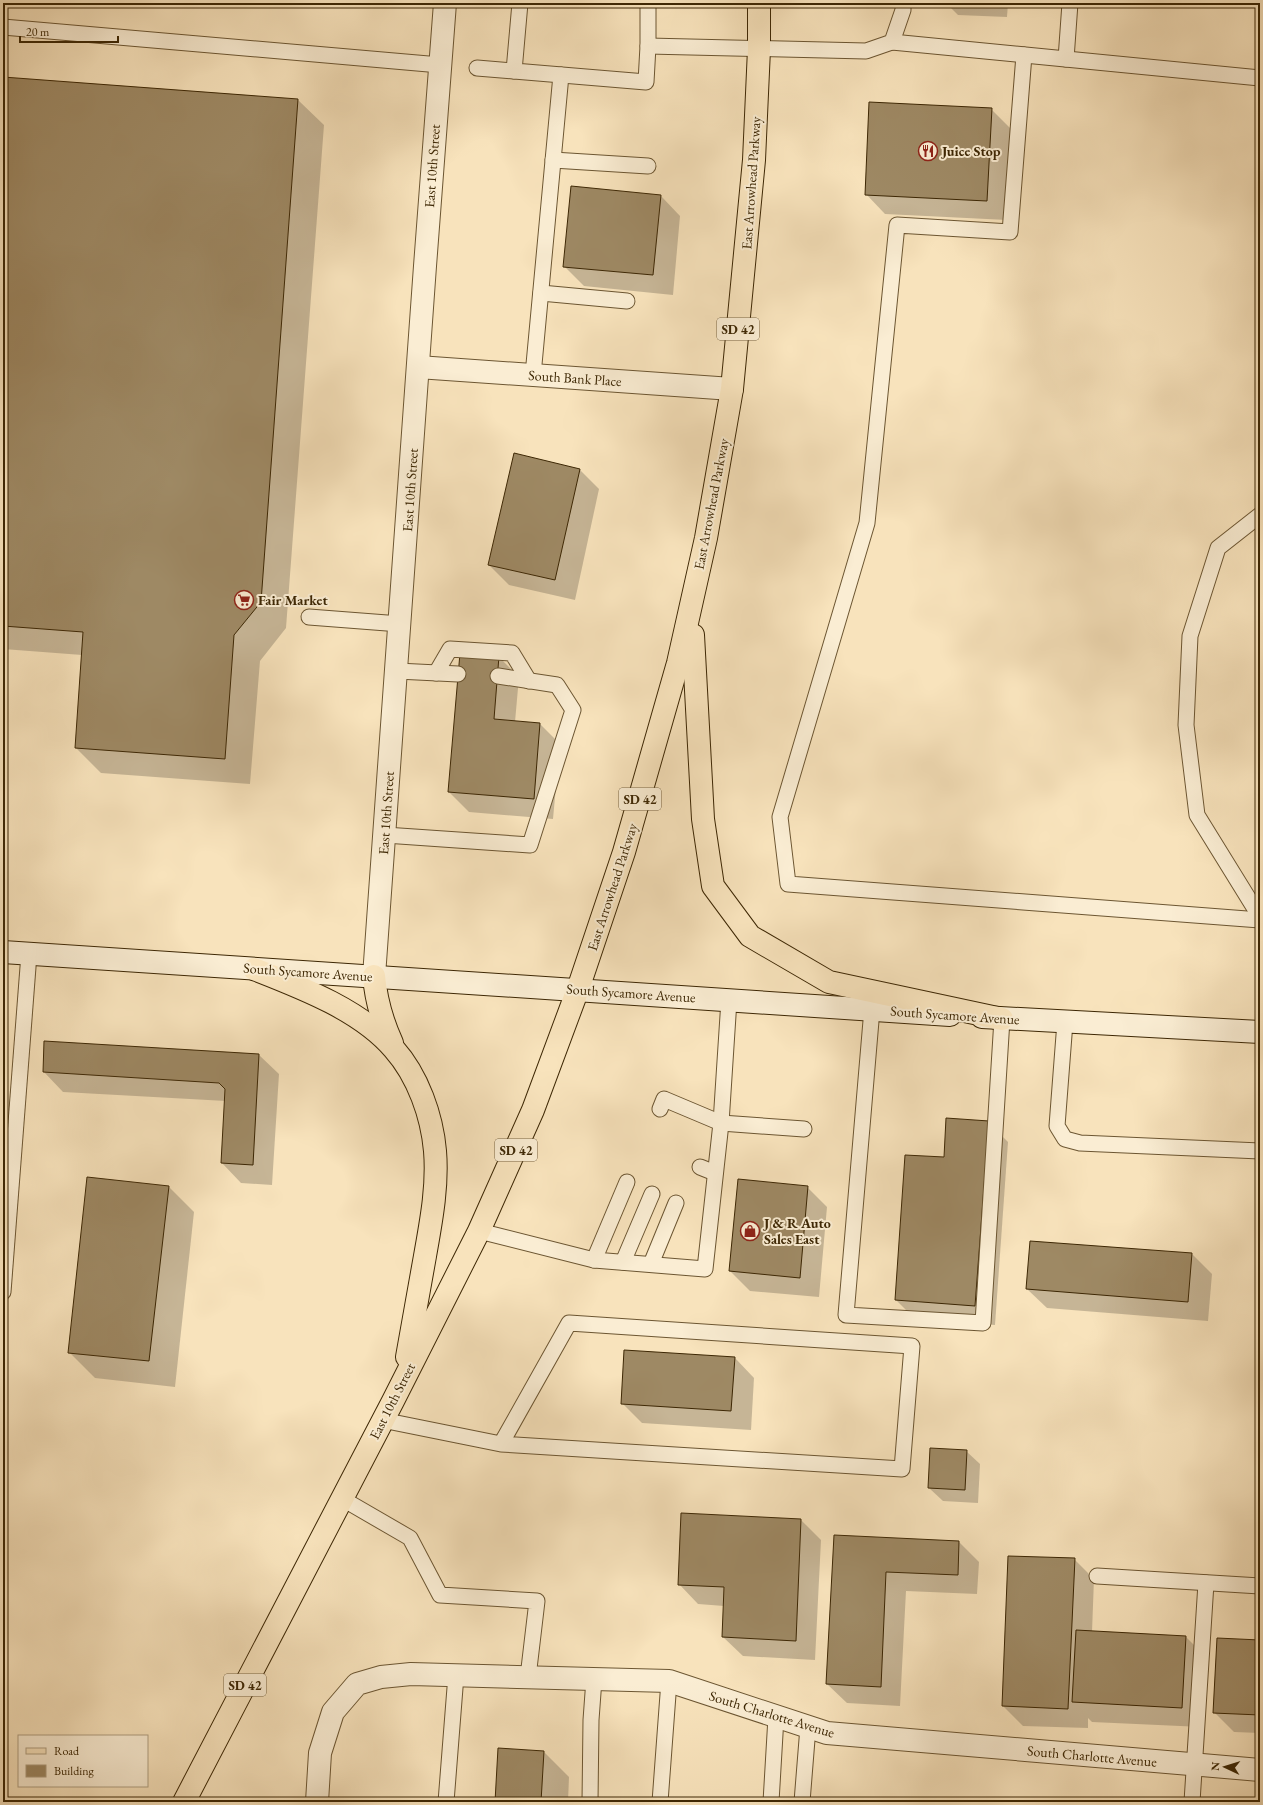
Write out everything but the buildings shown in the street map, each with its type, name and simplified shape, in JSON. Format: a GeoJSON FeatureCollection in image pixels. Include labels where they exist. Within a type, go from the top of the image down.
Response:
{"type":"FeatureCollection","features":[{"type":"Feature","properties":{"kind":"main road","name":"East Arrowhead Parkway"},"geometry":{"type":"LineString","coordinates":[[578,989],[624,852],[678,664],[706,538],[732,389],[754,160],[759,49],[759,3]]}},
{"type":"Feature","properties":{"kind":"main road"},"geometry":{"type":"LineString","coordinates":[[691,605],[703,819],[713,886],[750,936],[829,982],[1002,1019]]}},
{"type":"Feature","properties":{"kind":"main road"},"geometry":{"type":"LineString","coordinates":[[254,969],[312,991],[348,1012],[375,1031],[394,1048],[410,1069],[421,1093],[435,1151],[435,1186],[430,1224],[402,1380]]}},
{"type":"Feature","properties":{"kind":"main road"},"geometry":{"type":"LineString","coordinates":[[374,976],[375,997],[381,1018],[394,1048]]}},
{"type":"Feature","properties":{"kind":"main road","name":"East 10th Street"},"geometry":{"type":"LineString","coordinates":[[184,1802],[479,1231],[534,1110],[578,989]]}},
{"type":"Feature","properties":{"kind":"street","name":"East 10th Street"},"geometry":{"type":"LineString","coordinates":[[374,976],[440,64],[446,3]]}},
{"type":"Feature","properties":{"kind":"street","name":"South Bank Place"},"geometry":{"type":"LineString","coordinates":[[418,367],[732,389]]}},
{"type":"Feature","properties":{"kind":"street","name":"South Sycamore Avenue"},"geometry":{"type":"LineString","coordinates":[[3,952],[578,989],[1002,1019],[1260,1032]]}},
{"type":"Feature","properties":{"kind":"street","name":"South Charlotte Avenue"},"geometry":{"type":"LineString","coordinates":[[317,1802],[320,1753],[333,1712],[357,1684],[381,1677],[411,1674],[669,1681],[827,1734],[1260,1770]]}},
{"type":"Feature","properties":{"kind":"lane"},"geometry":{"type":"LineString","coordinates":[[514,71],[520,3]]}},
{"type":"Feature","properties":{"kind":"lane"},"geometry":{"type":"LineString","coordinates":[[477,68],[646,82],[648,3]]}},
{"type":"Feature","properties":{"kind":"lane"},"geometry":{"type":"LineString","coordinates":[[892,42],[903,10],[903,3]]}},
{"type":"Feature","properties":{"kind":"lane"},"geometry":{"type":"LineString","coordinates":[[1066,59],[1070,3]]}},
{"type":"Feature","properties":{"kind":"lane"},"geometry":{"type":"LineString","coordinates":[[3,27],[440,64]]}},
{"type":"Feature","properties":{"kind":"lane"},"geometry":{"type":"LineString","coordinates":[[648,46],[866,51],[892,42],[1260,78]]}},
{"type":"Feature","properties":{"kind":"lane"},"geometry":{"type":"LineString","coordinates":[[1024,55],[1010,232],[897,225],[867,523],[780,817],[788,884],[1260,919]]}},
{"type":"Feature","properties":{"kind":"lane"},"geometry":{"type":"LineString","coordinates":[[533,375],[561,75]]}},
{"type":"Feature","properties":{"kind":"lane"},"geometry":{"type":"LineString","coordinates":[[553,160],[648,166]]}},
{"type":"Feature","properties":{"kind":"lane"},"geometry":{"type":"LineString","coordinates":[[540,293],[627,301]]}},
{"type":"Feature","properties":{"kind":"lane"},"geometry":{"type":"LineString","coordinates":[[1260,515],[1218,548],[1190,636],[1186,725],[1197,815],[1260,919]]}},
{"type":"Feature","properties":{"kind":"lane"},"geometry":{"type":"LineString","coordinates":[[309,617],[400,624]]}},
{"type":"Feature","properties":{"kind":"lane"},"geometry":{"type":"LineString","coordinates":[[436,673],[450,649],[512,653],[529,681]]}},
{"type":"Feature","properties":{"kind":"lane"},"geometry":{"type":"LineString","coordinates":[[397,671],[458,674]]}},
{"type":"Feature","properties":{"kind":"lane"},"geometry":{"type":"LineString","coordinates":[[385,835],[530,846],[573,710],[557,685],[498,676]]}},
{"type":"Feature","properties":{"kind":"lane"},"geometry":{"type":"LineString","coordinates":[[3,1292],[28,954]]}},
{"type":"Feature","properties":{"kind":"lane"},"geometry":{"type":"LineString","coordinates":[[479,1231],[594,1260],[705,1269],[715,1173],[713,1123],[730,1000]]}},
{"type":"Feature","properties":{"kind":"lane"},"geometry":{"type":"LineString","coordinates":[[872,1010],[846,1315],[983,1323],[1002,1019]]}},
{"type":"Feature","properties":{"kind":"lane"},"geometry":{"type":"LineString","coordinates":[[1065,1022],[1058,1126],[1065,1139],[1080,1143],[1260,1151]]}},
{"type":"Feature","properties":{"kind":"lane"},"geometry":{"type":"LineString","coordinates":[[660,1109],[664,1099],[686,1114],[713,1123],[804,1129]]}},
{"type":"Feature","properties":{"kind":"lane"},"geometry":{"type":"LineString","coordinates":[[700,1167],[715,1173]]}},
{"type":"Feature","properties":{"kind":"lane"},"geometry":{"type":"LineString","coordinates":[[594,1260],[628,1182]]}},
{"type":"Feature","properties":{"kind":"lane"},"geometry":{"type":"LineString","coordinates":[[623,1262],[652,1194]]}},
{"type":"Feature","properties":{"kind":"lane"},"geometry":{"type":"LineString","coordinates":[[651,1264],[676,1203]]}},
{"type":"Feature","properties":{"kind":"lane"},"geometry":{"type":"LineString","coordinates":[[382,1420],[502,1444],[902,1469],[912,1346],[569,1323],[502,1444]]}},
{"type":"Feature","properties":{"kind":"lane"},"geometry":{"type":"LineString","coordinates":[[341,1498],[410,1538],[440,1595],[537,1601],[528,1677]]}},
{"type":"Feature","properties":{"kind":"lane"},"geometry":{"type":"LineString","coordinates":[[1097,1576],[1260,1586]]}},
{"type":"Feature","properties":{"kind":"lane"},"geometry":{"type":"LineString","coordinates":[[1192,1802],[1196,1765],[1206,1583]]}},
{"type":"Feature","properties":{"kind":"lane"},"geometry":{"type":"LineString","coordinates":[[446,1802],[456,1675]]}},
{"type":"Feature","properties":{"kind":"lane"},"geometry":{"type":"LineString","coordinates":[[590,1802],[591,1720],[594,1679]]}},
{"type":"Feature","properties":{"kind":"lane"},"geometry":{"type":"LineString","coordinates":[[660,1802],[669,1681]]}},
{"type":"Feature","properties":{"kind":"lane"},"geometry":{"type":"LineString","coordinates":[[771,1802],[776,1717]]}},
{"type":"Feature","properties":{"kind":"lane"},"geometry":{"type":"LineString","coordinates":[[802,1802],[808,1727]]}},
{"type":"Feature","properties":{"kind":"place","name":"Juice Stop"},"geometry":{"type":"Point","coordinates":[928,151]}},
{"type":"Feature","properties":{"kind":"place","name":"Fair Market"},"geometry":{"type":"Point","coordinates":[244,600]}},
{"type":"Feature","properties":{"kind":"place","name":"J & R Auto Sales East"},"geometry":{"type":"Point","coordinates":[750,1231]}}]}
